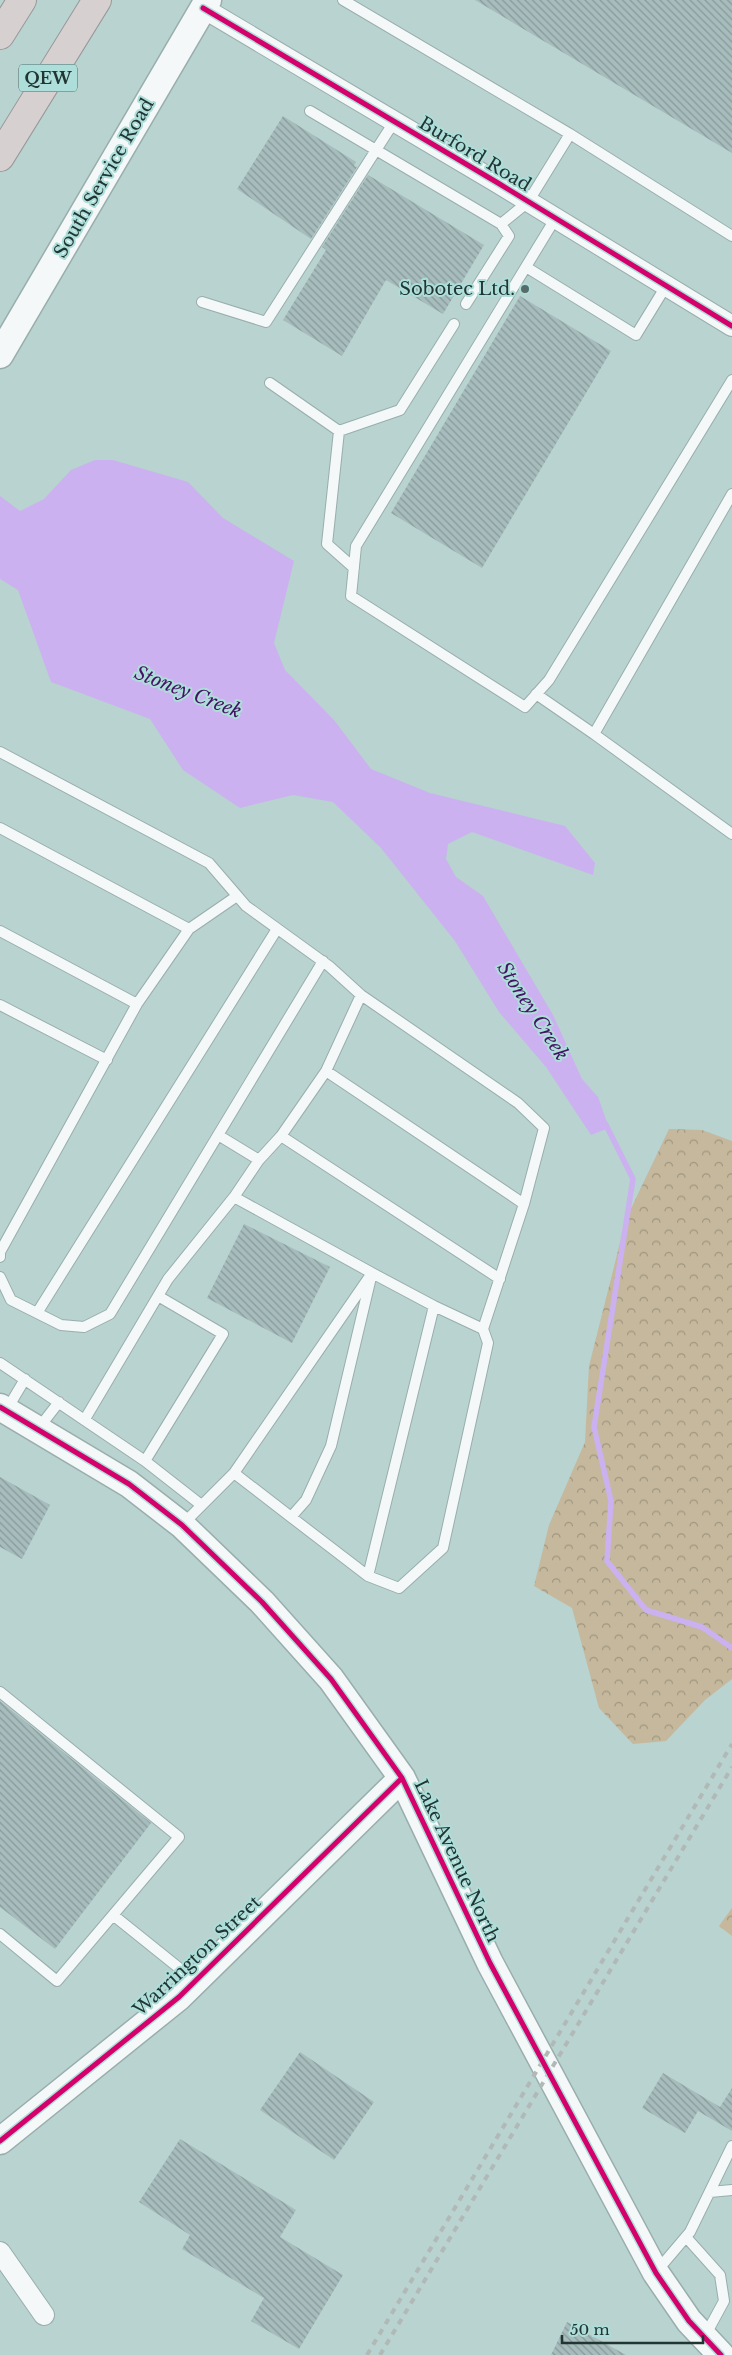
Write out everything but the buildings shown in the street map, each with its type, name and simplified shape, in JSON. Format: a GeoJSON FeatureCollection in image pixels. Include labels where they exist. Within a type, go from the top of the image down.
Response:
{"type":"FeatureCollection","features":[{"type":"Feature","properties":{"kind":"highway"},"geometry":{"type":"LineString","coordinates":[[0,35],[22,0]]}},
{"type":"Feature","properties":{"kind":"highway","name":"QEW"},"geometry":{"type":"LineString","coordinates":[[0,157],[96,0]]}},
{"type":"Feature","properties":{"kind":"street","name":"Burford Road"},"geometry":{"type":"LineString","coordinates":[[206,4],[394,122],[732,326]]}},
{"type":"Feature","properties":{"kind":"street","name":"South Service Road"},"geometry":{"type":"LineString","coordinates":[[0,355],[206,4]]}},
{"type":"Feature","properties":{"kind":"street","name":"Lake Avenue North"},"geometry":{"type":"LineString","coordinates":[[3,1409],[129,1484],[182,1525],[262,1602],[331,1679],[402,1778],[490,1963],[656,2273],[689,2321],[712,2346]]}},
{"type":"Feature","properties":{"kind":"street","name":"Warrington Street"},"geometry":{"type":"LineString","coordinates":[[0,2142],[179,1997],[402,1778]]}},
{"type":"Feature","properties":{"kind":"street"},"geometry":{"type":"LineString","coordinates":[[0,2252],[44,2315]]}},
{"type":"Feature","properties":{"kind":"lane"},"geometry":{"type":"LineString","coordinates":[[343,0],[570,134],[732,236]]}},
{"type":"Feature","properties":{"kind":"lane"},"geometry":{"type":"LineString","coordinates":[[310,111],[501,224],[509,236],[466,304]]}},
{"type":"Feature","properties":{"kind":"lane"},"geometry":{"type":"LineString","coordinates":[[202,302],[266,322],[394,122]]}},
{"type":"Feature","properties":{"kind":"lane"},"geometry":{"type":"LineString","coordinates":[[501,224],[528,202],[570,134]]}},
{"type":"Feature","properties":{"kind":"lane"},"geometry":{"type":"LineString","coordinates":[[556,219],[356,546],[351,596],[525,707],[549,680],[732,380]]}},
{"type":"Feature","properties":{"kind":"lane"},"geometry":{"type":"LineString","coordinates":[[526,267],[636,335],[666,286]]}},
{"type":"Feature","properties":{"kind":"lane"},"geometry":{"type":"LineString","coordinates":[[340,431],[400,410],[454,324]]}},
{"type":"Feature","properties":{"kind":"lane"},"geometry":{"type":"LineString","coordinates":[[270,383],[340,431]]}},
{"type":"Feature","properties":{"kind":"lane"},"geometry":{"type":"LineString","coordinates":[[340,431],[328,544],[354,568]]}},
{"type":"Feature","properties":{"kind":"lane"},"geometry":{"type":"LineString","coordinates":[[594,734],[732,494]]}},
{"type":"Feature","properties":{"kind":"lane"},"geometry":{"type":"LineString","coordinates":[[536,694],[732,834]]}},
{"type":"Feature","properties":{"kind":"lane"},"geometry":{"type":"LineString","coordinates":[[0,752],[208,863],[246,906],[322,961],[361,995],[518,1103],[544,1128],[524,1204],[484,1328],[488,1343],[443,1548],[399,1588],[368,1576],[234,1473]]}},
{"type":"Feature","properties":{"kind":"lane"},"geometry":{"type":"LineString","coordinates":[[0,828],[189,929]]}},
{"type":"Feature","properties":{"kind":"lane"},"geometry":{"type":"LineString","coordinates":[[0,1257],[0,1252],[137,1004],[189,929],[237,896]]}},
{"type":"Feature","properties":{"kind":"lane"},"geometry":{"type":"LineString","coordinates":[[37,1313],[277,929]]}},
{"type":"Feature","properties":{"kind":"lane"},"geometry":{"type":"LineString","coordinates":[[0,930],[137,1004]]}},
{"type":"Feature","properties":{"kind":"lane"},"geometry":{"type":"LineString","coordinates":[[0,1276],[11,1300],[61,1326],[84,1327],[110,1314],[322,961]]}},
{"type":"Feature","properties":{"kind":"lane"},"geometry":{"type":"LineString","coordinates":[[85,1419],[168,1279],[234,1197],[259,1160],[281,1136],[326,1071],[361,995]]}},
{"type":"Feature","properties":{"kind":"lane"},"geometry":{"type":"LineString","coordinates":[[0,1005],[107,1060]]}},
{"type":"Feature","properties":{"kind":"lane"},"geometry":{"type":"LineString","coordinates":[[326,1071],[524,1204]]}},
{"type":"Feature","properties":{"kind":"lane"},"geometry":{"type":"LineString","coordinates":[[218,1135],[259,1160]]}},
{"type":"Feature","properties":{"kind":"lane"},"geometry":{"type":"LineString","coordinates":[[281,1136],[500,1279]]}},
{"type":"Feature","properties":{"kind":"lane"},"geometry":{"type":"LineString","coordinates":[[234,1197],[434,1306],[484,1328]]}},
{"type":"Feature","properties":{"kind":"lane"},"geometry":{"type":"LineString","coordinates":[[182,1525],[200,1504],[234,1473],[372,1272]]}},
{"type":"Feature","properties":{"kind":"lane"},"geometry":{"type":"LineString","coordinates":[[292,1518],[306,1500],[331,1446],[372,1272]]}},
{"type":"Feature","properties":{"kind":"lane"},"geometry":{"type":"LineString","coordinates":[[145,1461],[223,1334],[158,1296]]}},
{"type":"Feature","properties":{"kind":"lane"},"geometry":{"type":"LineString","coordinates":[[368,1576],[434,1306]]}},
{"type":"Feature","properties":{"kind":"lane"},"geometry":{"type":"LineString","coordinates":[[0,1363],[145,1461],[200,1504]]}},
{"type":"Feature","properties":{"kind":"lane"},"geometry":{"type":"LineString","coordinates":[[3,1409],[25,1379]]}},
{"type":"Feature","properties":{"kind":"lane"},"geometry":{"type":"LineString","coordinates":[[38,1429],[59,1402]]}},
{"type":"Feature","properties":{"kind":"lane"},"geometry":{"type":"LineString","coordinates":[[0,1692],[179,1837],[57,1981],[0,1934]]}},
{"type":"Feature","properties":{"kind":"lane"},"geometry":{"type":"LineString","coordinates":[[113,1915],[195,1981]]}},
{"type":"Feature","properties":{"kind":"lane"},"geometry":{"type":"LineString","coordinates":[[656,2273],[686,2237],[732,2146]]}},
{"type":"Feature","properties":{"kind":"lane"},"geometry":{"type":"LineString","coordinates":[[710,2192],[732,2190]]}},
{"type":"Feature","properties":{"kind":"lane"},"geometry":{"type":"LineString","coordinates":[[686,2237],[720,2275],[724,2301],[712,2346]]}},
{"type":"Feature","properties":{"kind":"green space"},"geometry":{"type":"Polygon","coordinates":[[[669,1129],[702,1130],[732,1141],[732,1679],[705,1700],[666,1741],[633,1744],[599,1708],[572,1608],[534,1586],[549,1525],[585,1442],[589,1366],[626,1219],[669,1129]]]}},
{"type":"Feature","properties":{"kind":"green space"},"geometry":{"type":"Polygon","coordinates":[[[732,1908],[732,1936],[719,1926],[732,1908]]]}},
{"type":"Feature","properties":{"kind":"water"},"geometry":{"type":"Polygon","coordinates":[[[95,460],[113,460],[188,482],[223,518],[294,561],[274,643],[285,670],[334,720],[371,769],[430,793],[565,826],[595,863],[593,875],[472,832],[448,844],[446,859],[456,877],[483,896],[553,1015],[582,1079],[598,1097],[609,1128],[591,1135],[546,1067],[499,1012],[455,941],[381,848],[333,802],[293,795],[240,808],[183,770],[150,719],[51,682],[18,590],[0,579],[0,496],[20,511],[44,499],[71,470],[95,460]]]}},
{"type":"Feature","properties":{"kind":"waterway","name":"Stoney Creek"},"geometry":{"type":"LineString","coordinates":[[605,1123],[633,1179],[594,1427],[611,1501],[607,1561],[646,1610],[702,1627],[732,1648]]}},
{"type":"Feature","properties":{"kind":"railway"},"geometry":{"type":"LineString","coordinates":[[367,2355],[732,1744]]}},
{"type":"Feature","properties":{"kind":"railway"},"geometry":{"type":"LineString","coordinates":[[380,2355],[732,1767]]}},
{"type":"Feature","properties":{"kind":"cycle path"},"geometry":{"type":"LineString","coordinates":[[203,8],[498,183],[732,326]]}},
{"type":"Feature","properties":{"kind":"cycle path"},"geometry":{"type":"LineString","coordinates":[[0,1407],[129,1484],[182,1525],[262,1602],[331,1679],[402,1778],[490,1963],[656,2273],[689,2321],[721,2355]]}},
{"type":"Feature","properties":{"kind":"cycle path"},"geometry":{"type":"LineString","coordinates":[[0,2141],[179,1997],[402,1778]]}},
{"type":"Feature","properties":{"kind":"place","name":"Sobotec Ltd."},"geometry":{"type":"Point","coordinates":[525,289]}}]}
